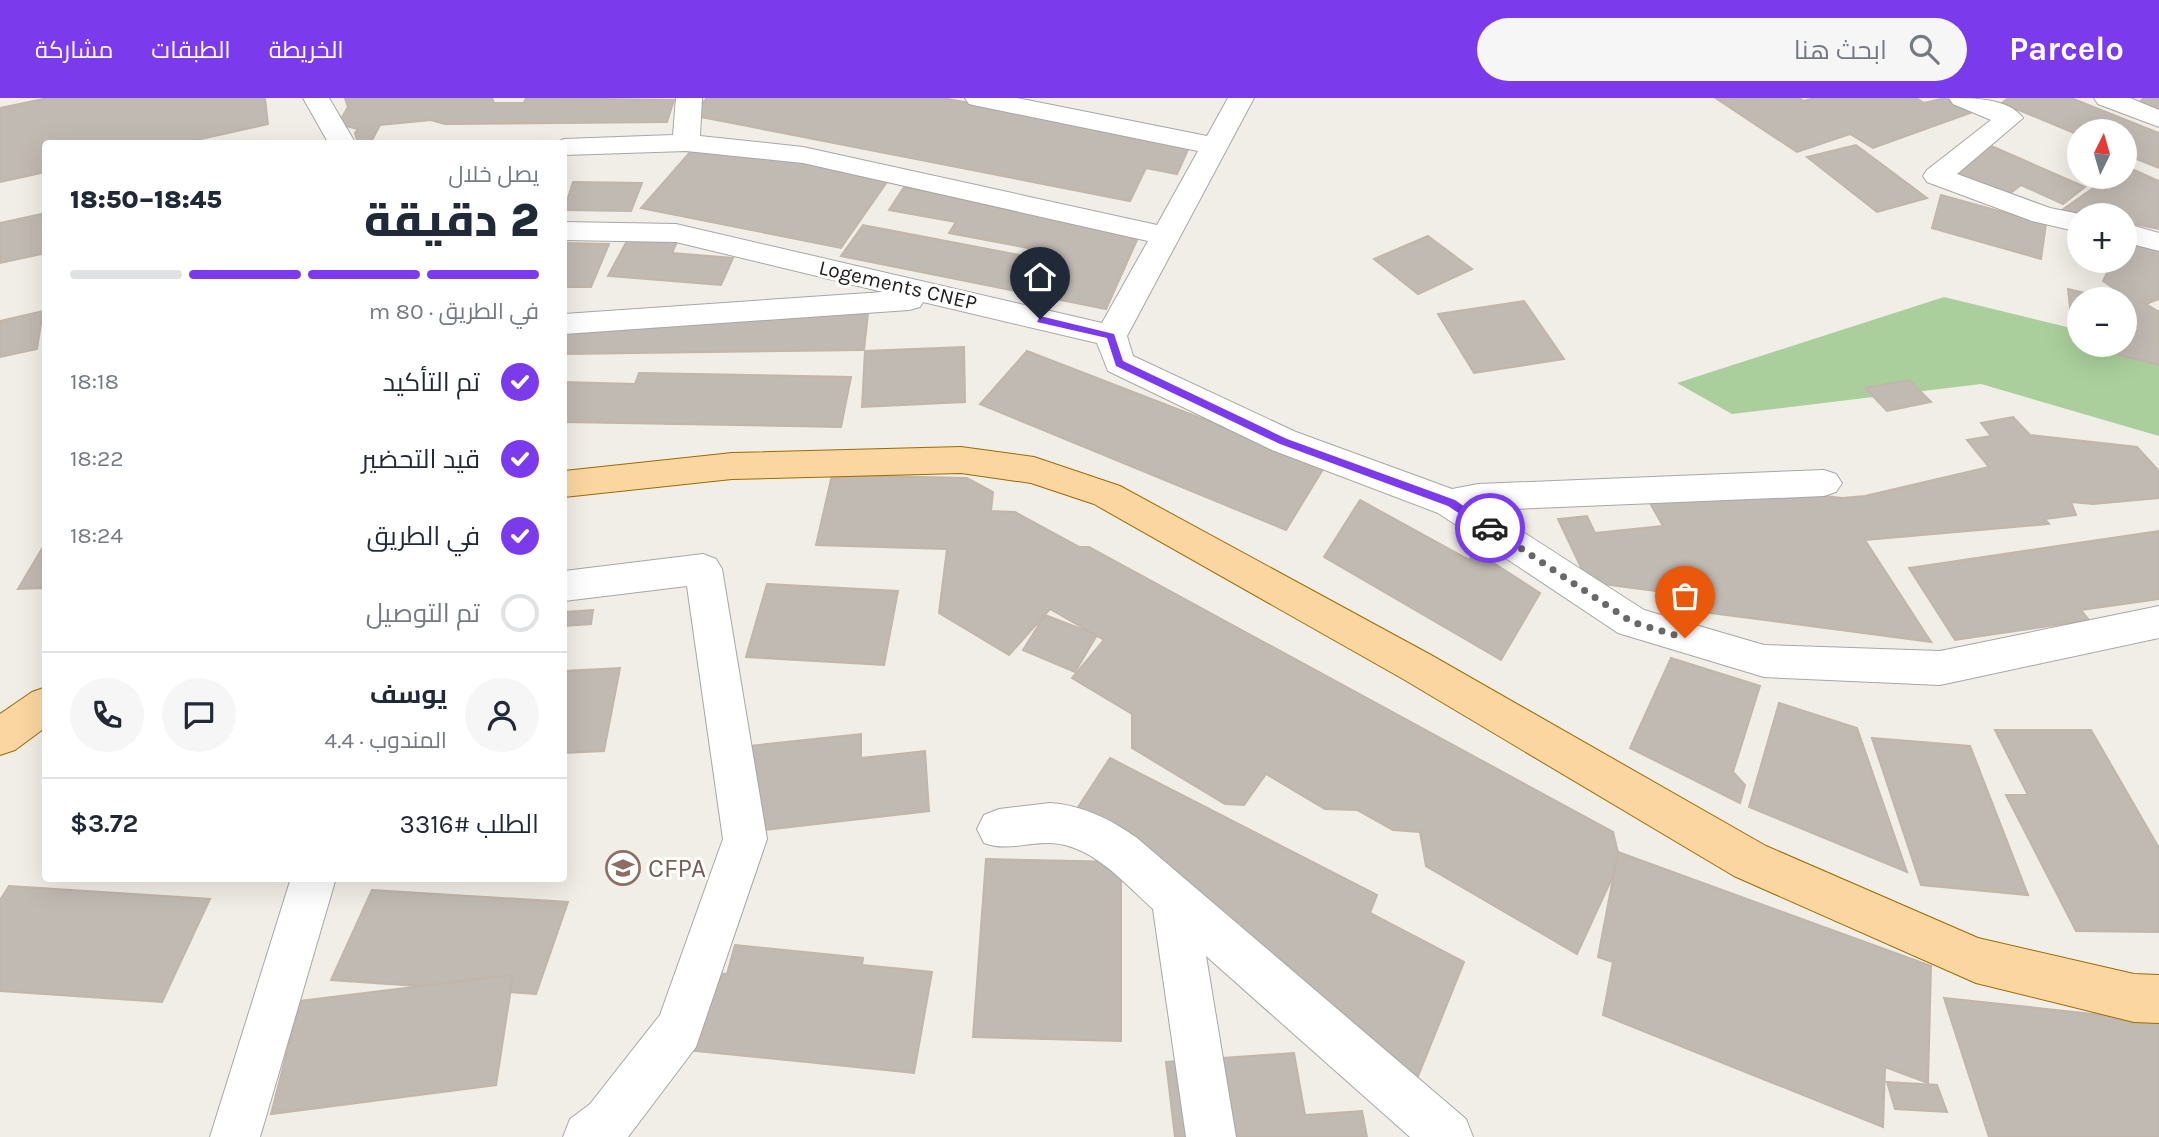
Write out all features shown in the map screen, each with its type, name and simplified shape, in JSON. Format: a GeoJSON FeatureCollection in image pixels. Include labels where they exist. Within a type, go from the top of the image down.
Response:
{"type":"FeatureCollection","features":[{"type":"Feature","properties":{"kind":"main road"},"geometry":{"type":"LineString","coordinates":[[567,484],[732,466],[961,460],[1034,470],[1107,495],[1417,667],[1750,861],[1976,960],[2134,998],[2159,999]]}},
{"type":"Feature","properties":{"kind":"main road"},"geometry":{"type":"LineString","coordinates":[[0,737],[42,707]]}},
{"type":"Feature","properties":{"kind":"street"},"geometry":{"type":"LineString","coordinates":[[316,98],[341,140]]}},
{"type":"Feature","properties":{"kind":"street"},"geometry":{"type":"LineString","coordinates":[[687,143],[689,98]]}},
{"type":"Feature","properties":{"kind":"street"},"geometry":{"type":"LineString","coordinates":[[978,98],[1214,146]]}},
{"type":"Feature","properties":{"kind":"street"},"geometry":{"type":"LineString","coordinates":[[1241,98],[1111,336],[1119,363],[1284,441],[1451,503],[1632,622],[1764,661],[1940,668],[2159,622]]}},
{"type":"Feature","properties":{"kind":"street"},"geometry":{"type":"LineString","coordinates":[[1962,98],[2010,118],[1937,176],[2042,215],[2067,220]]}},
{"type":"Feature","properties":{"kind":"street"},"geometry":{"type":"LineString","coordinates":[[2107,98],[2159,119]]}},
{"type":"Feature","properties":{"kind":"street"},"geometry":{"type":"LineString","coordinates":[[567,146],[687,143],[803,155],[1166,236]]}},
{"type":"Feature","properties":{"kind":"street","name":"Logements CNEP"},"geometry":{"type":"LineString","coordinates":[[567,231],[676,233],[1111,336]]}},
{"type":"Feature","properties":{"kind":"street"},"geometry":{"type":"LineString","coordinates":[[2137,236],[2159,242]]}},
{"type":"Feature","properties":{"kind":"street"},"geometry":{"type":"LineString","coordinates":[[567,324],[946,297]]}},
{"type":"Feature","properties":{"kind":"street"},"geometry":{"type":"LineString","coordinates":[[1451,503],[1478,497],[1824,483]]}},
{"type":"Feature","properties":{"kind":"street"},"geometry":{"type":"LineString","coordinates":[[567,586],[703,569],[745,839],[679,1030],[608,1122],[588,1137]]}},
{"type":"Feature","properties":{"kind":"street"},"geometry":{"type":"LineString","coordinates":[[999,829],[1048,821],[1092,830],[1174,897],[1448,1137]]}},
{"type":"Feature","properties":{"kind":"street"},"geometry":{"type":"LineString","coordinates":[[235,1137],[313,882]]}},
{"type":"Feature","properties":{"kind":"street"},"geometry":{"type":"LineString","coordinates":[[1174,897],[1211,1137]]}},
{"type":"Feature","properties":{"kind":"green space"},"geometry":{"type":"Polygon","coordinates":[[[1944,297],[2067,327],[2067,357],[2137,357],[2137,347],[2159,350],[2159,436],[1981,384],[1732,414],[1677,383],[1944,297]]]}},
{"type":"Feature","properties":{"kind":"building"},"geometry":{"type":"Polygon","coordinates":[[[48,98],[265,98],[268,124],[197,140],[42,140],[42,173],[0,182],[0,108],[48,98]]]}},
{"type":"Feature","properties":{"kind":"building"},"geometry":{"type":"Polygon","coordinates":[[[345,98],[492,98],[494,103],[524,103],[526,98],[674,100],[667,122],[445,124],[431,120],[380,125],[372,140],[357,140],[355,133],[358,129],[338,124],[348,107],[345,98]]]}},
{"type":"Feature","properties":{"kind":"building"},"geometry":{"type":"Polygon","coordinates":[[[707,98],[942,98],[1191,143],[1177,174],[1146,168],[1130,201],[691,115],[707,98]]]}},
{"type":"Feature","properties":{"kind":"building"},"geometry":{"type":"Polygon","coordinates":[[[1799,98],[1804,101],[1814,98],[1916,98],[1924,103],[1945,98],[1970,113],[1873,148],[1850,134],[1797,152],[1717,99],[1799,98]]]}},
{"type":"Feature","properties":{"kind":"building"},"geometry":{"type":"Polygon","coordinates":[[[2008,98],[2071,98],[2124,119],[2067,119],[2067,130],[2002,103],[2008,98]]]}},
{"type":"Feature","properties":{"kind":"building"},"geometry":{"type":"Polygon","coordinates":[[[2144,98],[2159,98],[2159,113],[2136,105],[2144,98]]]}},
{"type":"Feature","properties":{"kind":"building"},"geometry":{"type":"Polygon","coordinates":[[[2137,124],[2159,133],[2159,168],[2137,159],[2137,124]]]}},
{"type":"Feature","properties":{"kind":"building"},"geometry":{"type":"Polygon","coordinates":[[[698,143],[889,179],[841,248],[641,208],[698,143]]]}},
{"type":"Feature","properties":{"kind":"building"},"geometry":{"type":"Polygon","coordinates":[[[1856,145],[1927,198],[1877,212],[1807,157],[1856,145]]]}},
{"type":"Feature","properties":{"kind":"building"},"geometry":{"type":"Polygon","coordinates":[[[1989,145],[2067,179],[2067,189],[2082,189],[2063,204],[2021,185],[2004,198],[1955,176],[1968,166],[1962,164],[1989,145]]]}},
{"type":"Feature","properties":{"kind":"building"},"geometry":{"type":"Polygon","coordinates":[[[2137,171],[2159,181],[2159,229],[2137,225],[2137,203],[2072,203],[2092,189],[2137,189],[2137,171]]]}},
{"type":"Feature","properties":{"kind":"building"},"geometry":{"type":"Polygon","coordinates":[[[573,182],[642,183],[631,211],[567,210],[573,182]]]}},
{"type":"Feature","properties":{"kind":"building"},"geometry":{"type":"Polygon","coordinates":[[[904,187],[1141,231],[1106,309],[841,256],[863,225],[1030,257],[1034,249],[949,233],[956,222],[889,210],[904,187]]]}},
{"type":"Feature","properties":{"kind":"building"},"geometry":{"type":"Polygon","coordinates":[[[1941,195],[2046,224],[2041,259],[1932,228],[1941,195]]]}},
{"type":"Feature","properties":{"kind":"building"},"geometry":{"type":"Polygon","coordinates":[[[42,214],[42,254],[0,263],[0,223],[42,214]]]}},
{"type":"Feature","properties":{"kind":"building"},"geometry":{"type":"Polygon","coordinates":[[[1428,236],[1472,269],[1418,294],[1374,259],[1428,236]]]}},
{"type":"Feature","properties":{"kind":"building"},"geometry":{"type":"Polygon","coordinates":[[[628,239],[677,242],[672,253],[733,258],[721,285],[608,276],[628,239]]]}},
{"type":"Feature","properties":{"kind":"building"},"geometry":{"type":"Polygon","coordinates":[[[2137,241],[2159,245],[2159,299],[2146,304],[2159,312],[2159,365],[2127,357],[2137,357],[2137,287],[2112,287],[2103,281],[2107,273],[2137,273],[2137,241]]]}},
{"type":"Feature","properties":{"kind":"building"},"geometry":{"type":"Polygon","coordinates":[[[567,243],[609,244],[591,287],[567,287],[567,243]]]}},
{"type":"Feature","properties":{"kind":"building"},"geometry":{"type":"Polygon","coordinates":[[[1524,301],[1564,359],[1474,373],[1438,314],[1524,301]]]}},
{"type":"Feature","properties":{"kind":"building"},"geometry":{"type":"Polygon","coordinates":[[[42,311],[37,349],[0,357],[0,321],[42,311]]]}},
{"type":"Feature","properties":{"kind":"building"},"geometry":{"type":"Polygon","coordinates":[[[868,313],[864,350],[567,354],[567,316],[868,313]]]}},
{"type":"Feature","properties":{"kind":"building"},"geometry":{"type":"Polygon","coordinates":[[[964,347],[965,402],[862,407],[865,351],[964,347]]]}},
{"type":"Feature","properties":{"kind":"building"},"geometry":{"type":"Polygon","coordinates":[[[1027,351],[1325,466],[1286,530],[980,404],[1027,351]]]}},
{"type":"Feature","properties":{"kind":"building"},"geometry":{"type":"Polygon","coordinates":[[[639,373],[851,377],[841,427],[567,422],[567,382],[635,384],[639,373]]]}},
{"type":"Feature","properties":{"kind":"building"},"geometry":{"type":"Polygon","coordinates":[[[1909,380],[1931,402],[1887,411],[1865,388],[1909,380]]]}},
{"type":"Feature","properties":{"kind":"building"},"geometry":{"type":"Polygon","coordinates":[[[2013,417],[2030,435],[2137,447],[2159,471],[2159,498],[2093,504],[2071,502],[2076,515],[2045,519],[2049,524],[1865,540],[1931,642],[1688,610],[1679,594],[1588,582],[1558,519],[1587,516],[1595,533],[1663,526],[1650,503],[1779,491],[1842,498],[1865,496],[1989,467],[1967,440],[1991,436],[1981,423],[2013,417]]]}},
{"type":"Feature","properties":{"kind":"building"},"geometry":{"type":"Polygon","coordinates":[[[832,475],[967,478],[993,492],[991,511],[1015,512],[1079,547],[1089,547],[1613,832],[1620,861],[1577,954],[1426,866],[1420,832],[1393,830],[1357,810],[1325,809],[1266,774],[1244,805],[1225,804],[1132,748],[1132,714],[1072,678],[1104,640],[1050,609],[1009,655],[939,613],[947,549],[816,545],[832,475]]]}},
{"type":"Feature","properties":{"kind":"building"},"geometry":{"type":"Polygon","coordinates":[[[1360,500],[1469,560],[1475,551],[1540,593],[1501,660],[1324,557],[1360,500]]]}},
{"type":"Feature","properties":{"kind":"building"},"geometry":{"type":"Polygon","coordinates":[[[2159,531],[2159,599],[2081,610],[2089,620],[1955,640],[1909,568],[2159,531]]]}},
{"type":"Feature","properties":{"kind":"building"},"geometry":{"type":"Polygon","coordinates":[[[42,549],[42,588],[18,589],[42,549]]]}},
{"type":"Feature","properties":{"kind":"building"},"geometry":{"type":"Polygon","coordinates":[[[767,584],[898,591],[884,665],[746,657],[767,584]]]}},
{"type":"Feature","properties":{"kind":"building"},"geometry":{"type":"Polygon","coordinates":[[[593,610],[591,624],[567,626],[567,612],[593,610]]]}},
{"type":"Feature","properties":{"kind":"building"},"geometry":{"type":"Polygon","coordinates":[[[1045,615],[1097,635],[1075,672],[1023,650],[1045,615]]]}},
{"type":"Feature","properties":{"kind":"building"},"geometry":{"type":"Polygon","coordinates":[[[1671,658],[1760,686],[1733,772],[1745,785],[1740,803],[1630,748],[1671,658]]]}},
{"type":"Feature","properties":{"kind":"building"},"geometry":{"type":"Polygon","coordinates":[[[620,668],[604,751],[567,753],[567,671],[620,668]]]}},
{"type":"Feature","properties":{"kind":"building"},"geometry":{"type":"Polygon","coordinates":[[[1779,703],[1857,728],[1907,872],[1749,807],[1779,703]]]}},
{"type":"Feature","properties":{"kind":"building"},"geometry":{"type":"Polygon","coordinates":[[[1995,730],[2091,730],[2159,848],[2159,932],[2076,931],[2006,795],[2028,795],[1995,730]]]}},
{"type":"Feature","properties":{"kind":"building"},"geometry":{"type":"Polygon","coordinates":[[[861,734],[861,758],[925,751],[929,811],[746,832],[749,746],[861,734]]]}},
{"type":"Feature","properties":{"kind":"building"},"geometry":{"type":"Polygon","coordinates":[[[1872,738],[1970,746],[2028,895],[1921,885],[1872,738]]]}},
{"type":"Feature","properties":{"kind":"building"},"geometry":{"type":"Polygon","coordinates":[[[1110,758],[1377,895],[1370,913],[1464,962],[1410,1096],[1346,1061],[1360,1027],[1226,954],[1242,924],[1064,829],[1110,758]]]}},
{"type":"Feature","properties":{"kind":"building"},"geometry":{"type":"Polygon","coordinates":[[[1618,852],[1931,966],[1928,1083],[1885,1067],[1883,1127],[1603,1015],[1613,962],[1598,957],[1618,852]]]}},
{"type":"Feature","properties":{"kind":"building"},"geometry":{"type":"Polygon","coordinates":[[[986,859],[1121,862],[1121,1041],[973,1037],[986,859]]]}},
{"type":"Feature","properties":{"kind":"building"},"geometry":{"type":"Polygon","coordinates":[[[9,886],[210,899],[162,1002],[0,991],[0,900],[9,886]]]}},
{"type":"Feature","properties":{"kind":"building"},"geometry":{"type":"Polygon","coordinates":[[[372,890],[568,902],[536,994],[331,980],[372,890]]]}},
{"type":"Feature","properties":{"kind":"building"},"geometry":{"type":"Polygon","coordinates":[[[735,945],[863,958],[862,965],[932,972],[914,1073],[687,1050],[708,972],[727,974],[735,945]]]}},
{"type":"Feature","properties":{"kind":"building"},"geometry":{"type":"Polygon","coordinates":[[[513,975],[496,1085],[271,1114],[300,1001],[513,975]]]}},
{"type":"Feature","properties":{"kind":"building"},"geometry":{"type":"Polygon","coordinates":[[[1944,998],[2159,1021],[2159,1137],[1989,1137],[1944,998]]]}},
{"type":"Feature","properties":{"kind":"building"},"geometry":{"type":"Polygon","coordinates":[[[1294,1053],[1305,1115],[1362,1111],[1367,1137],[1175,1137],[1166,1062],[1294,1053]]]}},
{"type":"Feature","properties":{"kind":"building"},"geometry":{"type":"Polygon","coordinates":[[[1887,1082],[1937,1085],[1947,1112],[1895,1109],[1887,1082]]]}},
{"type":"Feature","properties":{"kind":"way so far"},"geometry":{"type":"LineString","coordinates":[[1490,528],[1632,622],[1685,638]]}},
{"type":"Feature","properties":{"kind":"place","name":"CFPA"},"geometry":{"type":"Point","coordinates":[623,868]}},
{"type":"Feature","properties":{"kind":"route"},"geometry":{"type":"LineString","coordinates":[[1040,319],[1111,336],[1119,363],[1284,441],[1451,503],[1490,528]]}}]}
